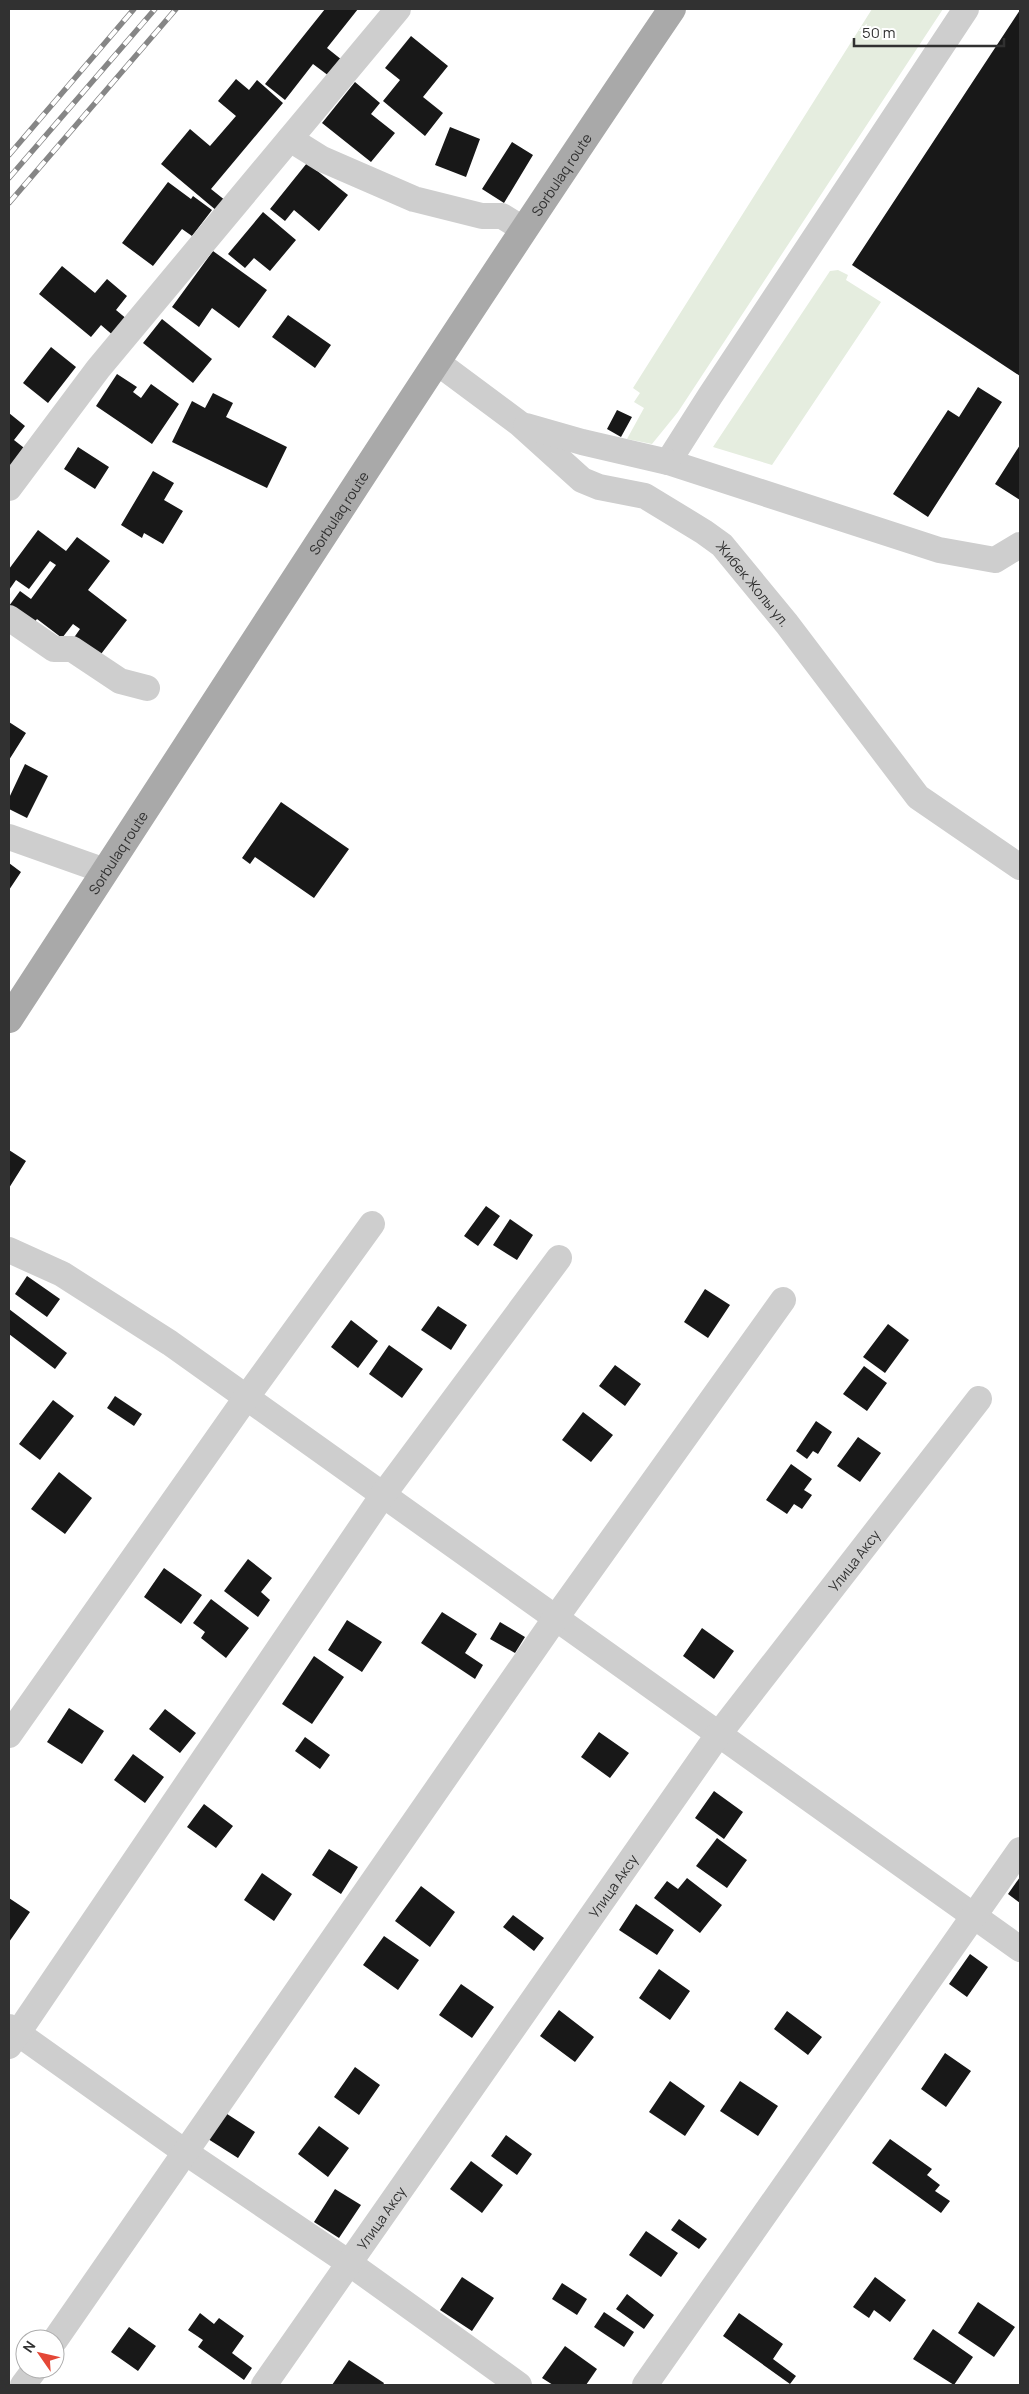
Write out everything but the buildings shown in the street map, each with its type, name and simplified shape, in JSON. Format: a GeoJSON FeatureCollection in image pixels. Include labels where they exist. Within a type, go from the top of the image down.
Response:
{"type":"FeatureCollection","features":[{"type":"Feature","properties":{"kind":"main road","name":"Sorbulaq route"},"geometry":{"type":"LineString","coordinates":[[9,1019],[438,363],[523,229],[672,9]]}},
{"type":"Feature","properties":{"kind":"street"},"geometry":{"type":"LineString","coordinates":[[9,488],[98,369],[398,9]]}},
{"type":"Feature","properties":{"kind":"street"},"geometry":{"type":"LineString","coordinates":[[668,462],[715,387],[966,9]]}},
{"type":"Feature","properties":{"kind":"street"},"geometry":{"type":"LineString","coordinates":[[290,139],[322,159],[414,199],[482,216],[502,216],[523,229]]}},
{"type":"Feature","properties":{"kind":"street","name":"Жибек Жолы ул."},"geometry":{"type":"LineString","coordinates":[[438,363],[520,424],[582,480],[599,487],[646,496],[704,532],[722,546],[787,624],[918,797],[1020,867]]}},
{"type":"Feature","properties":{"kind":"street"},"geometry":{"type":"LineString","coordinates":[[520,424],[582,442],[668,462],[939,550],[995,560],[1020,567]]}},
{"type":"Feature","properties":{"kind":"street"},"geometry":{"type":"LineString","coordinates":[[995,560],[1020,545]]}},
{"type":"Feature","properties":{"kind":"street"},"geometry":{"type":"LineString","coordinates":[[9,618],[54,649],[72,649],[120,681],[147,688]]}},
{"type":"Feature","properties":{"kind":"street"},"geometry":{"type":"LineString","coordinates":[[9,837],[105,871]]}},
{"type":"Feature","properties":{"kind":"street"},"geometry":{"type":"LineString","coordinates":[[9,1734],[246,1398],[372,1224]]}},
{"type":"Feature","properties":{"kind":"street"},"geometry":{"type":"LineString","coordinates":[[10,1252],[62,1274],[170,1344],[1020,1949]]}},
{"type":"Feature","properties":{"kind":"street"},"geometry":{"type":"LineString","coordinates":[[519,2385],[349,2263],[12,2035],[382,1495],[559,1258]]}},
{"type":"Feature","properties":{"kind":"street"},"geometry":{"type":"LineString","coordinates":[[63,2329],[555,1618],[783,1300]]}},
{"type":"Feature","properties":{"kind":"street","name":"Улица Аксу"},"geometry":{"type":"LineString","coordinates":[[264,2385],[718,1735],[979,1398]]}},
{"type":"Feature","properties":{"kind":"street"},"geometry":{"type":"LineString","coordinates":[[645,2385],[1020,1850]]}},
{"type":"Feature","properties":{"kind":"shaded area"},"geometry":{"type":"Polygon","coordinates":[[[872,9],[943,9],[678,412],[652,444],[627,439],[644,408],[634,402],[640,393],[633,388],[872,9]]]}},
{"type":"Feature","properties":{"kind":"shaded area"},"geometry":{"type":"Polygon","coordinates":[[[838,270],[848,275],[846,280],[881,302],[772,465],[713,447],[830,271],[838,270]]]}},
{"type":"Feature","properties":{"kind":"railway"},"geometry":{"type":"LineString","coordinates":[[9,155],[134,9]]}},
{"type":"Feature","properties":{"kind":"railway"},"geometry":{"type":"LineString","coordinates":[[9,178],[155,9]]}},
{"type":"Feature","properties":{"kind":"railway"},"geometry":{"type":"LineString","coordinates":[[9,203],[176,9]]}}]}
